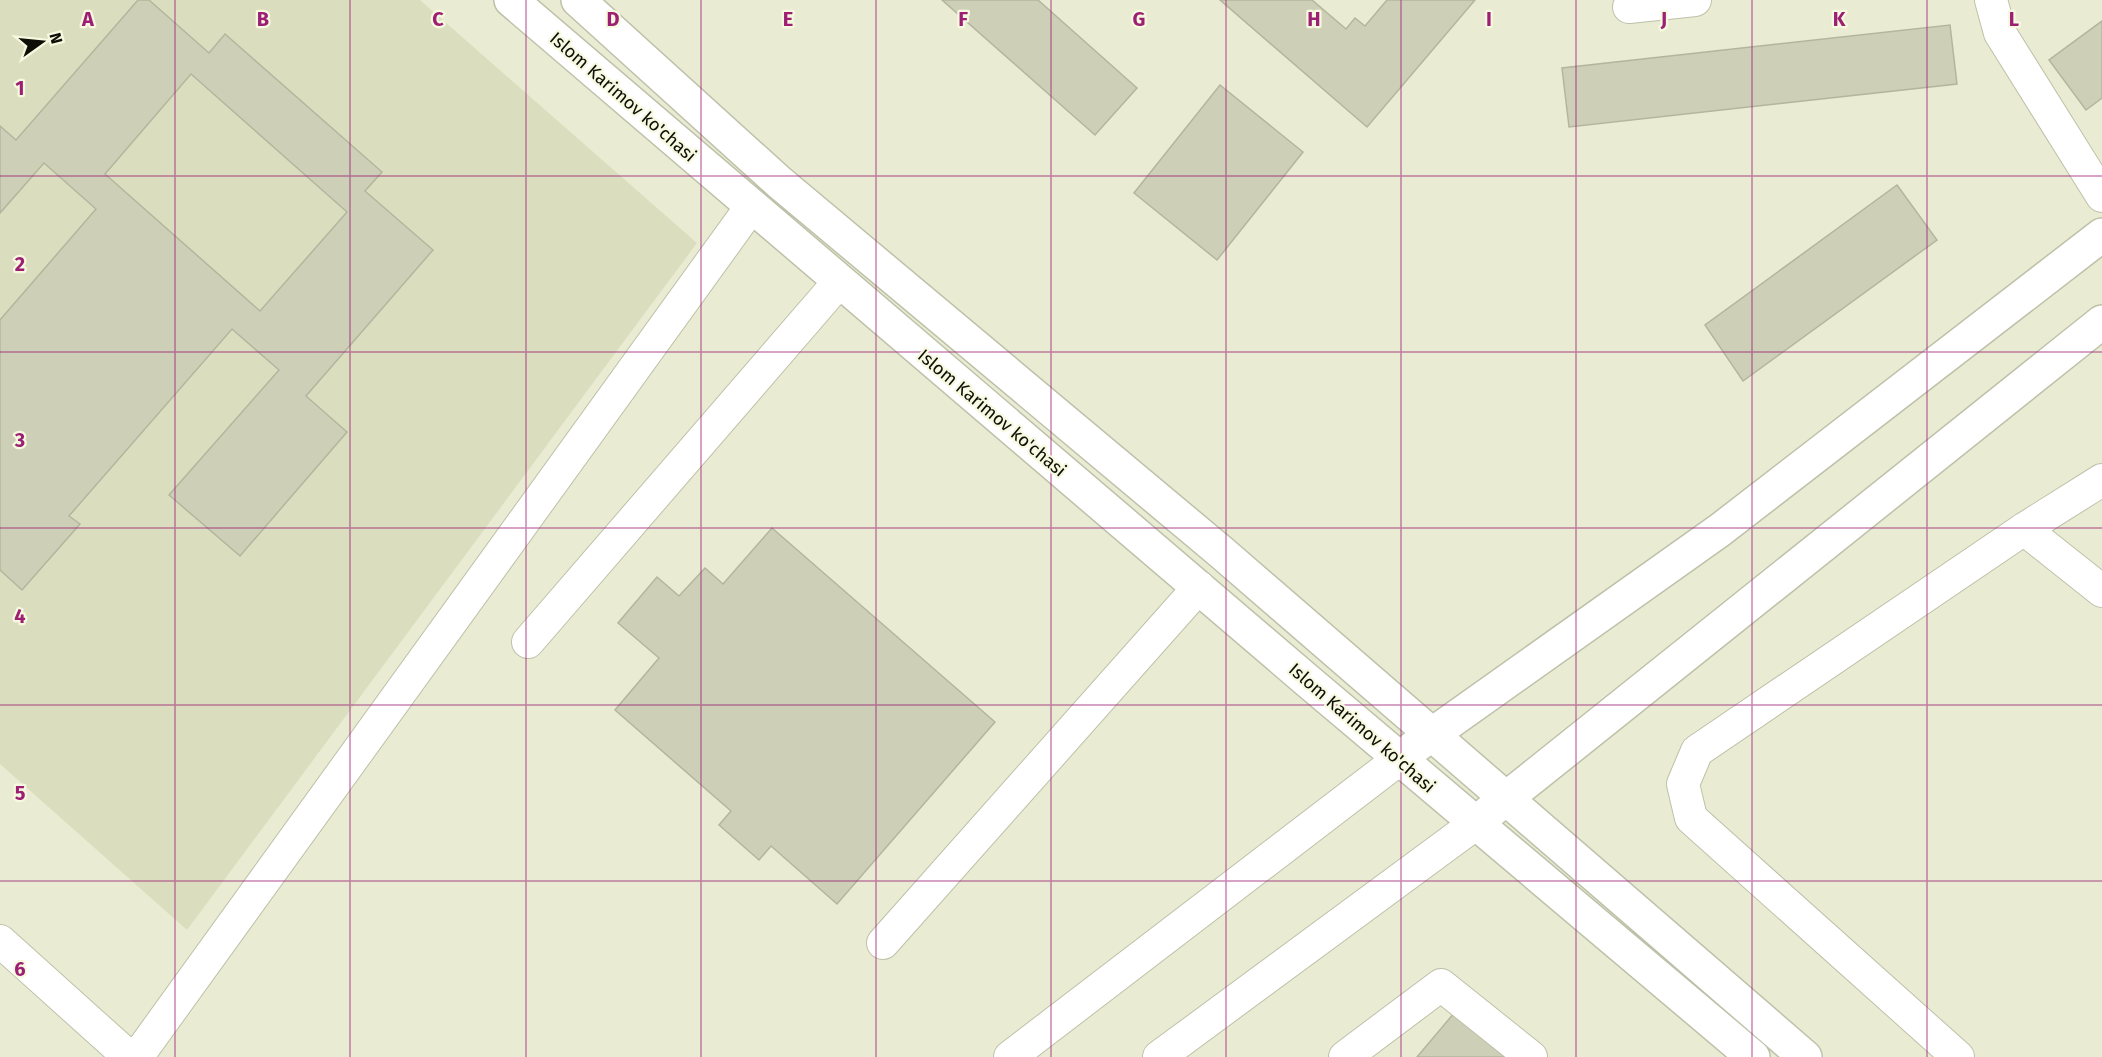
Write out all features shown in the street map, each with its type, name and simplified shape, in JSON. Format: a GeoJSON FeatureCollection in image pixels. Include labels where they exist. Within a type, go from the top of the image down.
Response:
{"type":"FeatureCollection","features":[{"type":"Feature","properties":{"kind":"main road","name":"Islom Karimov ko'chasi"},"geometry":{"type":"LineString","coordinates":[[511,0],[838,283],[1199,587],[1398,760],[1753,1057]]}},
{"type":"Feature","properties":{"kind":"main road"},"geometry":{"type":"LineString","coordinates":[[578,0],[779,183],[1212,545],[1805,1057]]}},
{"type":"Feature","properties":{"kind":"main road"},"geometry":{"type":"LineString","coordinates":[[1398,760],[1720,530],[2102,235]]}},
{"type":"Feature","properties":{"kind":"main road"},"geometry":{"type":"LineString","coordinates":[[1475,824],[2102,322]]}},
{"type":"Feature","properties":{"kind":"street"},"geometry":{"type":"LineString","coordinates":[[1629,7],[1695,0]]}},
{"type":"Feature","properties":{"kind":"street"},"geometry":{"type":"LineString","coordinates":[[1991,0],[2000,33],[2102,196]]}},
{"type":"Feature","properties":{"kind":"street"},"geometry":{"type":"LineString","coordinates":[[137,1057],[751,207]]}},
{"type":"Feature","properties":{"kind":"street"},"geometry":{"type":"LineString","coordinates":[[528,642],[838,283]]}},
{"type":"Feature","properties":{"kind":"street"},"geometry":{"type":"LineString","coordinates":[[1958,1057],[1690,818],[1683,784],[1697,751],[2024,529],[2102,480]]}},
{"type":"Feature","properties":{"kind":"street"},"geometry":{"type":"LineString","coordinates":[[2024,529],[2102,591]]}},
{"type":"Feature","properties":{"kind":"street"},"geometry":{"type":"LineString","coordinates":[[883,943],[1199,587]]}},
{"type":"Feature","properties":{"kind":"street"},"geometry":{"type":"LineString","coordinates":[[1010,1057],[1398,760]]}},
{"type":"Feature","properties":{"kind":"street"},"geometry":{"type":"LineString","coordinates":[[1159,1057],[1475,824]]}},
{"type":"Feature","properties":{"kind":"street"},"geometry":{"type":"LineString","coordinates":[[0,941],[129,1057]]}},
{"type":"Feature","properties":{"kind":"street"},"geometry":{"type":"LineString","coordinates":[[1345,1057],[1441,985],[1531,1057]]}},
{"type":"Feature","properties":{"kind":"shaded area"},"geometry":{"type":"Polygon","coordinates":[[[0,0],[420,0],[697,243],[187,930],[0,764],[0,0]]]}},
{"type":"Feature","properties":{"kind":"building"},"geometry":{"type":"Polygon","coordinates":[[[138,0],[149,0],[209,53],[225,34],[382,172],[365,191],[433,250],[306,396],[347,432],[240,556],[169,495],[279,370],[232,329],[69,516],[80,524],[22,590],[0,570],[0,320],[96,209],[44,163],[0,213],[0,126],[16,140],[138,0]],[[191,74],[105,174],[260,311],[347,212],[191,74]]]}},
{"type":"Feature","properties":{"kind":"building"},"geometry":{"type":"Polygon","coordinates":[[[942,0],[1038,0],[1137,88],[1095,135],[942,0]]]}},
{"type":"Feature","properties":{"kind":"building"},"geometry":{"type":"Polygon","coordinates":[[[1220,0],[1312,0],[1346,29],[1355,18],[1365,26],[1387,0],[1475,0],[1367,127],[1220,0]]]}},
{"type":"Feature","properties":{"kind":"building"},"geometry":{"type":"Polygon","coordinates":[[[2102,21],[2102,98],[2086,110],[2049,60],[2102,21]]]}},
{"type":"Feature","properties":{"kind":"building"},"geometry":{"type":"Polygon","coordinates":[[[1950,25],[1957,84],[1569,127],[1562,68],[1950,25]]]}},
{"type":"Feature","properties":{"kind":"building"},"geometry":{"type":"Polygon","coordinates":[[[1220,85],[1303,152],[1217,260],[1134,193],[1220,85]]]}},
{"type":"Feature","properties":{"kind":"building"},"geometry":{"type":"Polygon","coordinates":[[[1897,185],[1937,240],[1743,381],[1705,325],[1897,185]]]}},
{"type":"Feature","properties":{"kind":"building"},"geometry":{"type":"Polygon","coordinates":[[[772,528],[995,722],[837,904],[771,846],[759,860],[719,825],[731,811],[615,710],[659,658],[618,623],[657,577],[679,596],[705,568],[723,584],[772,528]]]}},
{"type":"Feature","properties":{"kind":"building"},"geometry":{"type":"Polygon","coordinates":[[[1455,1012],[1505,1057],[1417,1057],[1455,1012]]]}}]}
